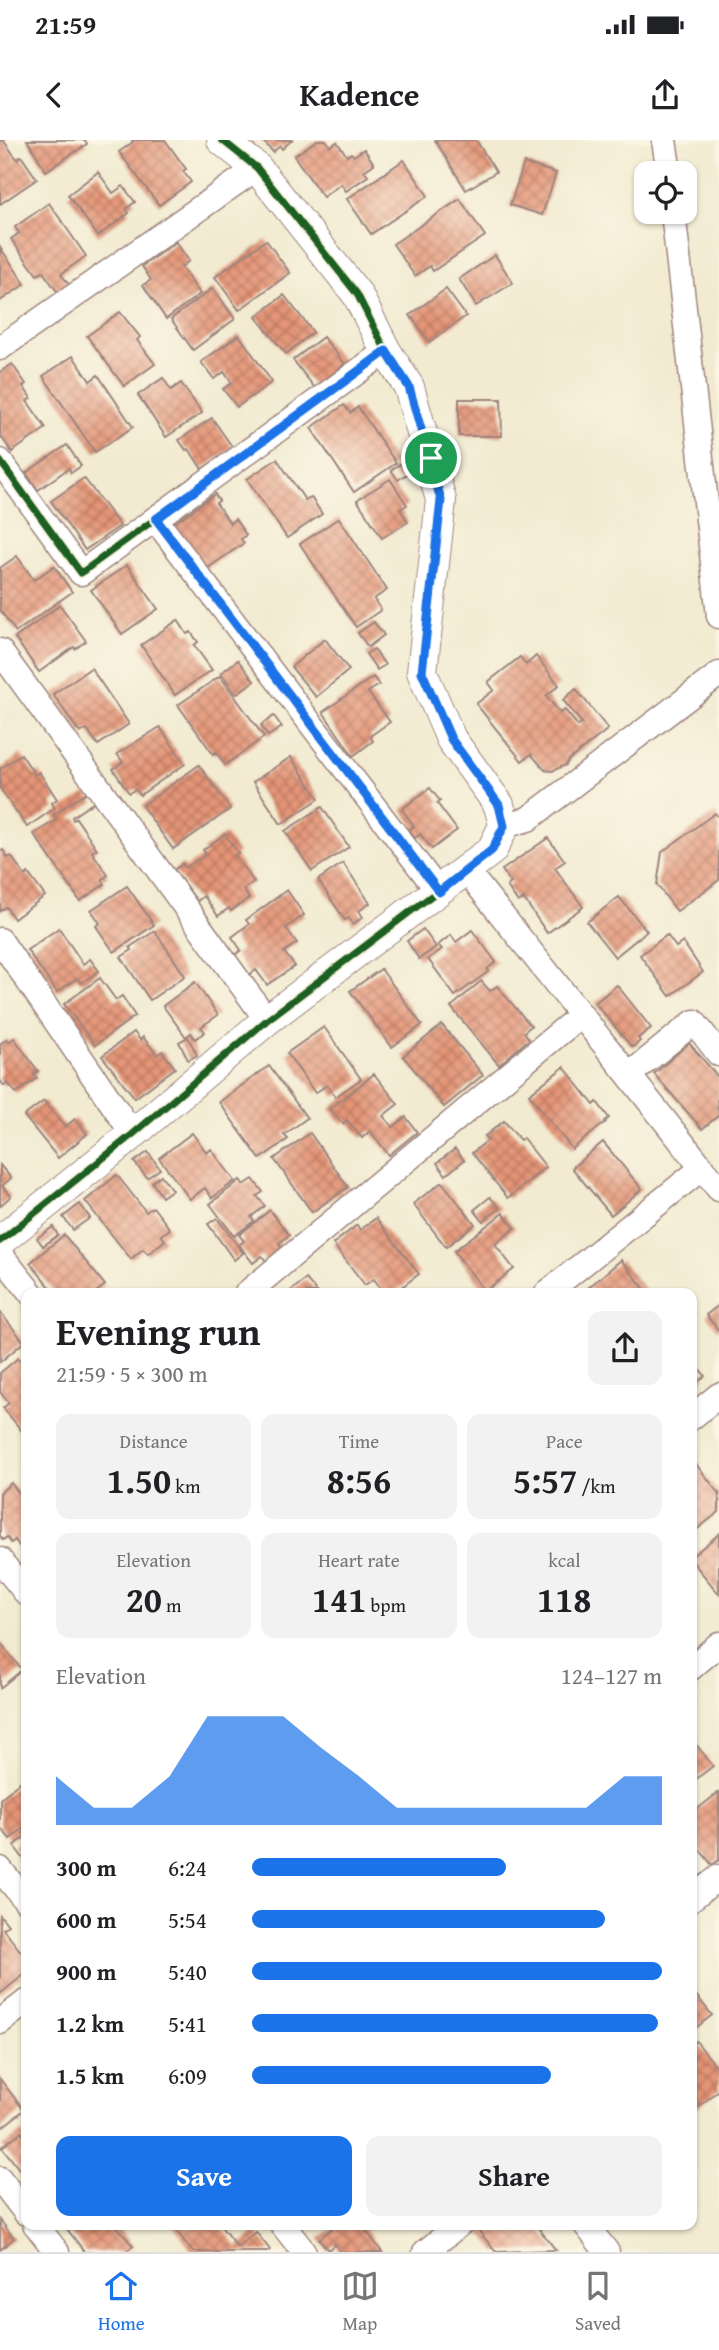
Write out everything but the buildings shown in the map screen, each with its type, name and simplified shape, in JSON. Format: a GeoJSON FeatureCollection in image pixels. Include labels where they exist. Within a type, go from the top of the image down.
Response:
{"type":"FeatureCollection","features":[{"type":"Feature","properties":{"kind":"street"},"geometry":{"type":"LineString","coordinates":[[0,1241],[267,1020],[492,850],[504,826],[499,805],[451,739],[422,672],[441,500],[409,387],[386,351],[357,294],[257,168],[222,140]]}},
{"type":"Feature","properties":{"kind":"street"},"geometry":{"type":"LineString","coordinates":[[664,140],[667,161]]}},
{"type":"Feature","properties":{"kind":"street"},"geometry":{"type":"LineString","coordinates":[[0,348],[257,168]]}},
{"type":"Feature","properties":{"kind":"street"},"geometry":{"type":"LineString","coordinates":[[674,224],[719,616]]}},
{"type":"Feature","properties":{"kind":"street"},"geometry":{"type":"LineString","coordinates":[[0,461],[81,572],[386,351]]}},
{"type":"Feature","properties":{"kind":"street"},"geometry":{"type":"LineString","coordinates":[[156,519],[439,892]]}},
{"type":"Feature","properties":{"kind":"street"},"geometry":{"type":"LineString","coordinates":[[0,651],[267,1020]]}},
{"type":"Feature","properties":{"kind":"street"},"geometry":{"type":"LineString","coordinates":[[504,826],[528,819],[719,674]]}},
{"type":"Feature","properties":{"kind":"street"},"geometry":{"type":"LineString","coordinates":[[466,870],[719,1189]]}},
{"type":"Feature","properties":{"kind":"street"},"geometry":{"type":"LineString","coordinates":[[0,940],[133,1133]]}},
{"type":"Feature","properties":{"kind":"street"},"geometry":{"type":"LineString","coordinates":[[253,1288],[581,1015]]}},
{"type":"Feature","properties":{"kind":"street"},"geometry":{"type":"LineString","coordinates":[[629,1075],[694,1022],[719,1054]]}},
{"type":"Feature","properties":{"kind":"street"},"geometry":{"type":"LineString","coordinates":[[553,1288],[702,1168]]}},
{"type":"Feature","properties":{"kind":"street"},"geometry":{"type":"LineString","coordinates":[[0,1254],[26,1288]]}},
{"type":"Feature","properties":{"kind":"street"},"geometry":{"type":"LineString","coordinates":[[697,1413],[719,1395]]}},
{"type":"Feature","properties":{"kind":"street"},"geometry":{"type":"LineString","coordinates":[[0,1560],[21,1587]]}},
{"type":"Feature","properties":{"kind":"street"},"geometry":{"type":"LineString","coordinates":[[697,1663],[719,1644]]}},
{"type":"Feature","properties":{"kind":"street"},"geometry":{"type":"LineString","coordinates":[[0,1869],[21,1895]]}},
{"type":"Feature","properties":{"kind":"street"},"geometry":{"type":"LineString","coordinates":[[697,1894],[719,1877]]}},
{"type":"Feature","properties":{"kind":"street"},"geometry":{"type":"LineString","coordinates":[[0,2022],[21,2006]]}},
{"type":"Feature","properties":{"kind":"street"},"geometry":{"type":"LineString","coordinates":[[0,2179],[21,2206]]}},
{"type":"Feature","properties":{"kind":"street"},"geometry":{"type":"LineString","coordinates":[[40,2230],[57,2252]]}},
{"type":"Feature","properties":{"kind":"street"},"geometry":{"type":"LineString","coordinates":[[287,2230],[304,2252]]}},
{"type":"Feature","properties":{"kind":"street"},"geometry":{"type":"LineString","coordinates":[[425,2252],[452,2230]]}},
{"type":"Feature","properties":{"kind":"street"},"geometry":{"type":"LineString","coordinates":[[590,2230],[607,2252]]}},
{"type":"Feature","properties":{"kind":"cycle path"},"geometry":{"type":"LineString","coordinates":[[0,1241],[133,1134],[267,1020],[492,850],[504,826],[499,805],[451,739],[422,672],[441,500],[409,387],[386,351],[357,294],[257,168],[222,140]]}},
{"type":"Feature","properties":{"kind":"cycle path"},"geometry":{"type":"LineString","coordinates":[[0,461],[81,573],[386,351]]}},
{"type":"Feature","properties":{"kind":"route"},"geometry":{"type":"LineString","coordinates":[[386,351],[409,387],[431,458],[441,500],[422,672],[451,739],[499,805],[504,826],[492,850],[439,892],[156,519],[386,351]]}}]}
